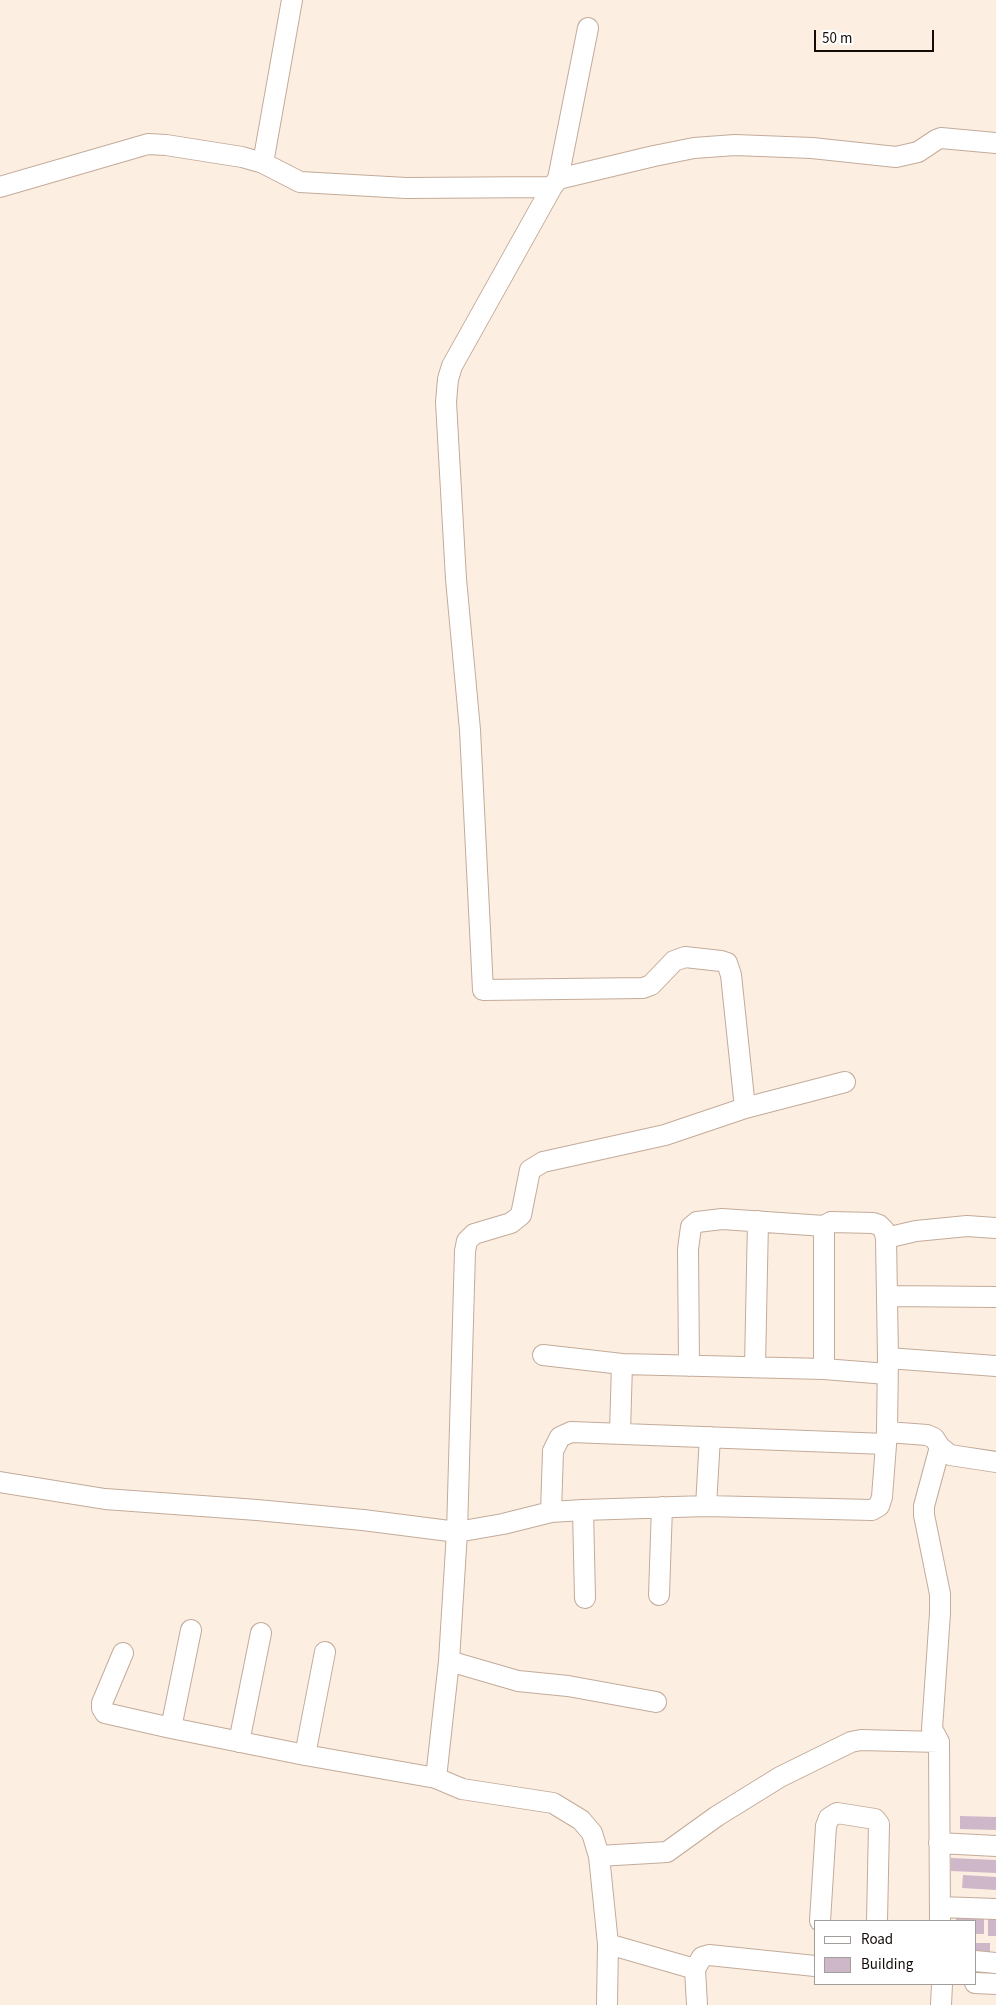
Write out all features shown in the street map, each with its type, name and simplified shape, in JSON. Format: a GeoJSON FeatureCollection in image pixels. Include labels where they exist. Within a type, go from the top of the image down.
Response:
{"type":"FeatureCollection","features":[{"type":"Feature","properties":{"kind":"street"},"geometry":{"type":"LineString","coordinates":[[263,163],[292,0]]}},
{"type":"Feature","properties":{"kind":"street"},"geometry":{"type":"LineString","coordinates":[[588,28],[555,183],[452,366],[448,379],[446,402],[456,579],[470,730],[483,990],[643,988],[651,985],[674,961],[685,957],[727,963],[731,976],[745,1108]]}},
{"type":"Feature","properties":{"kind":"street"},"geometry":{"type":"LineString","coordinates":[[0,187],[148,144],[235,155],[263,163],[300,182],[406,188],[555,183],[678,152],[735,145],[812,148],[896,157],[918,152],[942,138],[996,144]]}},
{"type":"Feature","properties":{"kind":"street"},"geometry":{"type":"LineString","coordinates":[[436,1778],[449,1661],[456,1532],[464,1260],[467,1241],[474,1234],[512,1223],[521,1215],[530,1170],[542,1162],[666,1135],[745,1108],[845,1082]]}},
{"type":"Feature","properties":{"kind":"street"},"geometry":{"type":"LineString","coordinates":[[0,1482],[105,1499],[286,1512],[456,1532],[503,1524],[551,1512],[583,1510],[706,1506],[872,1510],[879,1506],[882,1496],[886,1438],[888,1366],[886,1238],[884,1230],[879,1225],[873,1223],[831,1222],[824,1226],[722,1219],[697,1222],[691,1227],[688,1249],[688,1366]]}},
{"type":"Feature","properties":{"kind":"street"},"geometry":{"type":"LineString","coordinates":[[755,1366],[758,1221]]}},
{"type":"Feature","properties":{"kind":"street"},"geometry":{"type":"LineString","coordinates":[[824,1226],[824,1369]]}},
{"type":"Feature","properties":{"kind":"street"},"geometry":{"type":"LineString","coordinates":[[886,1238],[916,1231],[967,1226],[996,1228]]}},
{"type":"Feature","properties":{"kind":"street"},"geometry":{"type":"LineString","coordinates":[[887,1296],[996,1297]]}},
{"type":"Feature","properties":{"kind":"street"},"geometry":{"type":"LineString","coordinates":[[543,1355],[622,1364],[688,1366],[824,1369],[888,1366],[996,1366]]}},
{"type":"Feature","properties":{"kind":"street"},"geometry":{"type":"LineString","coordinates":[[620,1432],[622,1364]]}},
{"type":"Feature","properties":{"kind":"street"},"geometry":{"type":"LineString","coordinates":[[551,1512],[553,1451],[560,1437],[571,1432],[620,1432],[710,1437],[886,1438],[927,1435],[934,1438],[950,1456],[996,1462]]}},
{"type":"Feature","properties":{"kind":"street"},"geometry":{"type":"LineString","coordinates":[[706,1506],[710,1437]]}},
{"type":"Feature","properties":{"kind":"street"},"geometry":{"type":"LineString","coordinates":[[940,1447],[924,1506],[924,1515],[940,1594],[932,1729],[939,1742],[940,1914],[996,1910]]}},
{"type":"Feature","properties":{"kind":"street"},"geometry":{"type":"LineString","coordinates":[[659,1595],[662,1507]]}},
{"type":"Feature","properties":{"kind":"street"},"geometry":{"type":"LineString","coordinates":[[583,1510],[585,1598]]}},
{"type":"Feature","properties":{"kind":"street"},"geometry":{"type":"LineString","coordinates":[[171,1728],[191,1630]]}},
{"type":"Feature","properties":{"kind":"street"},"geometry":{"type":"LineString","coordinates":[[239,1742],[261,1633]]}},
{"type":"Feature","properties":{"kind":"street"},"geometry":{"type":"LineString","coordinates":[[305,1755],[325,1652]]}},
{"type":"Feature","properties":{"kind":"street"},"geometry":{"type":"LineString","coordinates":[[123,1653],[102,1703],[105,1713],[305,1755],[436,1778],[462,1789],[553,1803],[581,1820],[592,1833],[598,1856],[608,1944],[607,2005]]}},
{"type":"Feature","properties":{"kind":"street"},"geometry":{"type":"LineString","coordinates":[[449,1661],[518,1681],[568,1686],[656,1702]]}},
{"type":"Feature","properties":{"kind":"street"},"geometry":{"type":"LineString","coordinates":[[598,1856],[666,1852],[717,1816],[780,1777],[851,1742],[861,1740],[939,1742]]}},
{"type":"Feature","properties":{"kind":"street"},"geometry":{"type":"LineString","coordinates":[[820,1920],[826,1826],[830,1818],[837,1813],[875,1819],[879,1824],[877,1920]]}},
{"type":"Feature","properties":{"kind":"street"},"geometry":{"type":"LineString","coordinates":[[939,1843],[996,1846]]}},
{"type":"Feature","properties":{"kind":"street"},"geometry":{"type":"LineString","coordinates":[[608,1944],[695,1969]]}},
{"type":"Feature","properties":{"kind":"street"},"geometry":{"type":"LineString","coordinates":[[697,2005],[695,1969],[702,1958],[709,1955],[814,1966]]}},
{"type":"Feature","properties":{"kind":"street"},"geometry":{"type":"LineString","coordinates":[[976,1961],[996,1962]]}},
{"type":"Feature","properties":{"kind":"street"},"geometry":{"type":"LineString","coordinates":[[976,1983],[996,1984]]}},
{"type":"Feature","properties":{"kind":"street"},"geometry":{"type":"LineString","coordinates":[[941,2005],[942,1985]]}},
{"type":"Feature","properties":{"kind":"building"},"geometry":{"type":"Polygon","coordinates":[[[960,1816],[996,1817],[996,1830],[960,1829],[960,1816]]]}},
{"type":"Feature","properties":{"kind":"building"},"geometry":{"type":"Polygon","coordinates":[[[951,1858],[996,1860],[996,1873],[951,1871],[951,1858]]]}},
{"type":"Feature","properties":{"kind":"building"},"geometry":{"type":"Polygon","coordinates":[[[963,1875],[996,1877],[996,1890],[962,1888],[963,1875]]]}},
{"type":"Feature","properties":{"kind":"building"},"geometry":{"type":"Polygon","coordinates":[[[988,1913],[996,1913],[996,1936],[988,1936],[988,1913]]]}},
{"type":"Feature","properties":{"kind":"building"},"geometry":{"type":"Polygon","coordinates":[[[956,1918],[984,1919],[984,1934],[976,1934],[976,1920],[956,1920],[956,1918]]]}},
{"type":"Feature","properties":{"kind":"building"},"geometry":{"type":"Polygon","coordinates":[[[976,1943],[990,1943],[990,1956],[976,1955],[976,1943]]]}}]}
